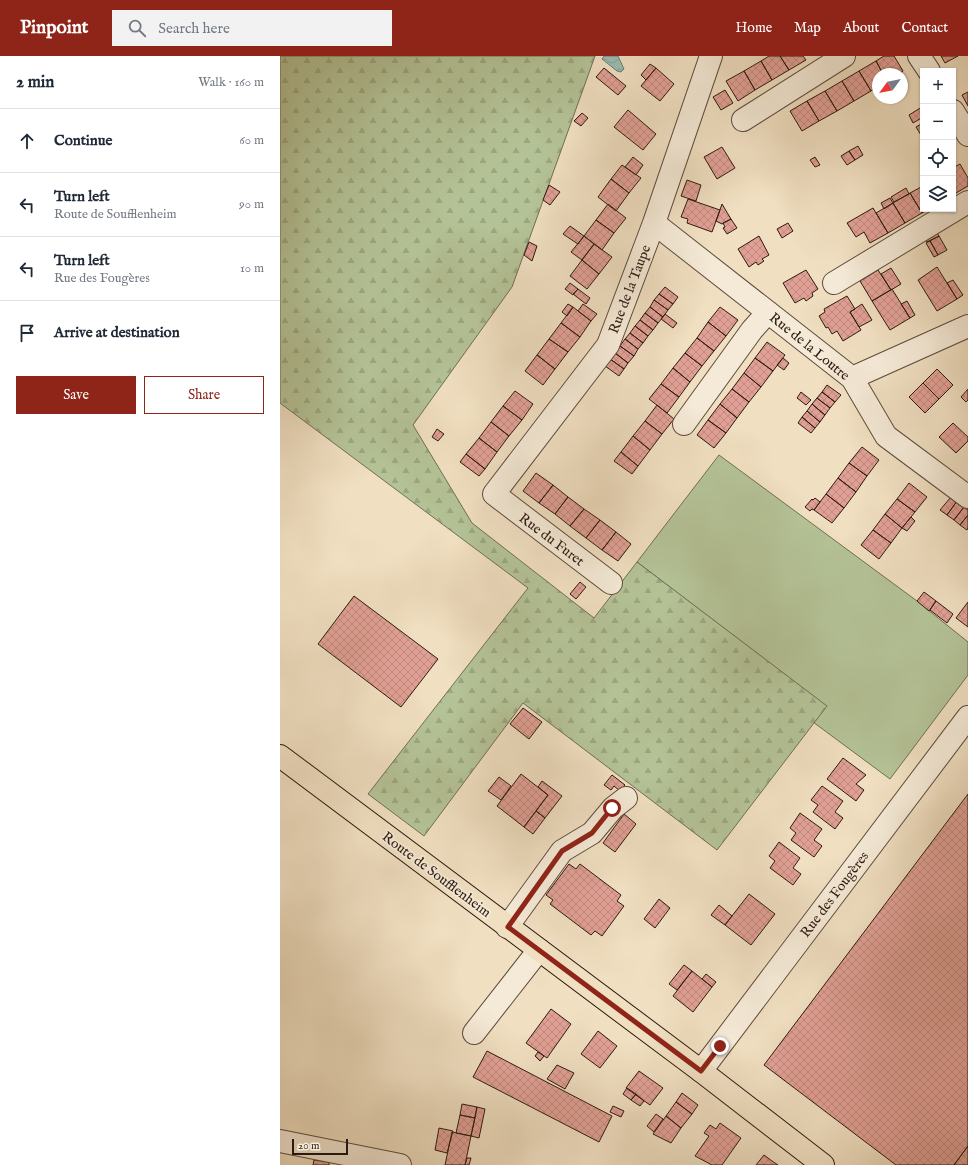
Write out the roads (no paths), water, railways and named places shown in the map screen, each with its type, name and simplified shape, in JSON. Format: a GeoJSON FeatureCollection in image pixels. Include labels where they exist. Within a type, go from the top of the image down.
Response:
{"type":"FeatureCollection","features":[{"type":"Feature","properties":{"kind":"main road","name":"Route de Soufflenheim"},"geometry":{"type":"LineString","coordinates":[[280,756],[701,1071],[823,1165]]}},
{"type":"Feature","properties":{"kind":"street","name":"Rue de la Taupe"},"geometry":{"type":"LineString","coordinates":[[494,494],[608,345],[654,223],[711,56]]}},
{"type":"Feature","properties":{"kind":"street"},"geometry":{"type":"LineString","coordinates":[[743,120],[844,56]]}},
{"type":"Feature","properties":{"kind":"street"},"geometry":{"type":"LineString","coordinates":[[919,56],[927,68]]}},
{"type":"Feature","properties":{"kind":"street"},"geometry":{"type":"LineString","coordinates":[[956,116],[968,135]]}},
{"type":"Feature","properties":{"kind":"street"},"geometry":{"type":"LineString","coordinates":[[834,283],[968,202]]}},
{"type":"Feature","properties":{"kind":"street","name":"Rue de la Loutre"},"geometry":{"type":"LineString","coordinates":[[654,223],[852,378],[886,436],[968,497]]}},
{"type":"Feature","properties":{"kind":"street"},"geometry":{"type":"LineString","coordinates":[[684,424],[752,330],[768,312]]}},
{"type":"Feature","properties":{"kind":"street"},"geometry":{"type":"LineString","coordinates":[[852,378],[968,326]]}},
{"type":"Feature","properties":{"kind":"street","name":"Rue du Furet"},"geometry":{"type":"LineString","coordinates":[[494,494],[611,583]]}},
{"type":"Feature","properties":{"kind":"street","name":"Rue des Fougères"},"geometry":{"type":"LineString","coordinates":[[701,1071],[968,717]]}},
{"type":"Feature","properties":{"kind":"street"},"geometry":{"type":"LineString","coordinates":[[508,927],[562,851],[592,833],[612,808],[626,798]]}},
{"type":"Feature","properties":{"kind":"street"},"geometry":{"type":"LineString","coordinates":[[474,1033],[539,950]]}},
{"type":"Feature","properties":{"kind":"street"},"geometry":{"type":"LineString","coordinates":[[280,1140],[400,1165]]}},
{"type":"Feature","properties":{"kind":"water"},"geometry":{"type":"Polygon","coordinates":[[[604,56],[618,56],[624,69],[621,72],[617,71],[602,59],[604,56]]]}}]}
